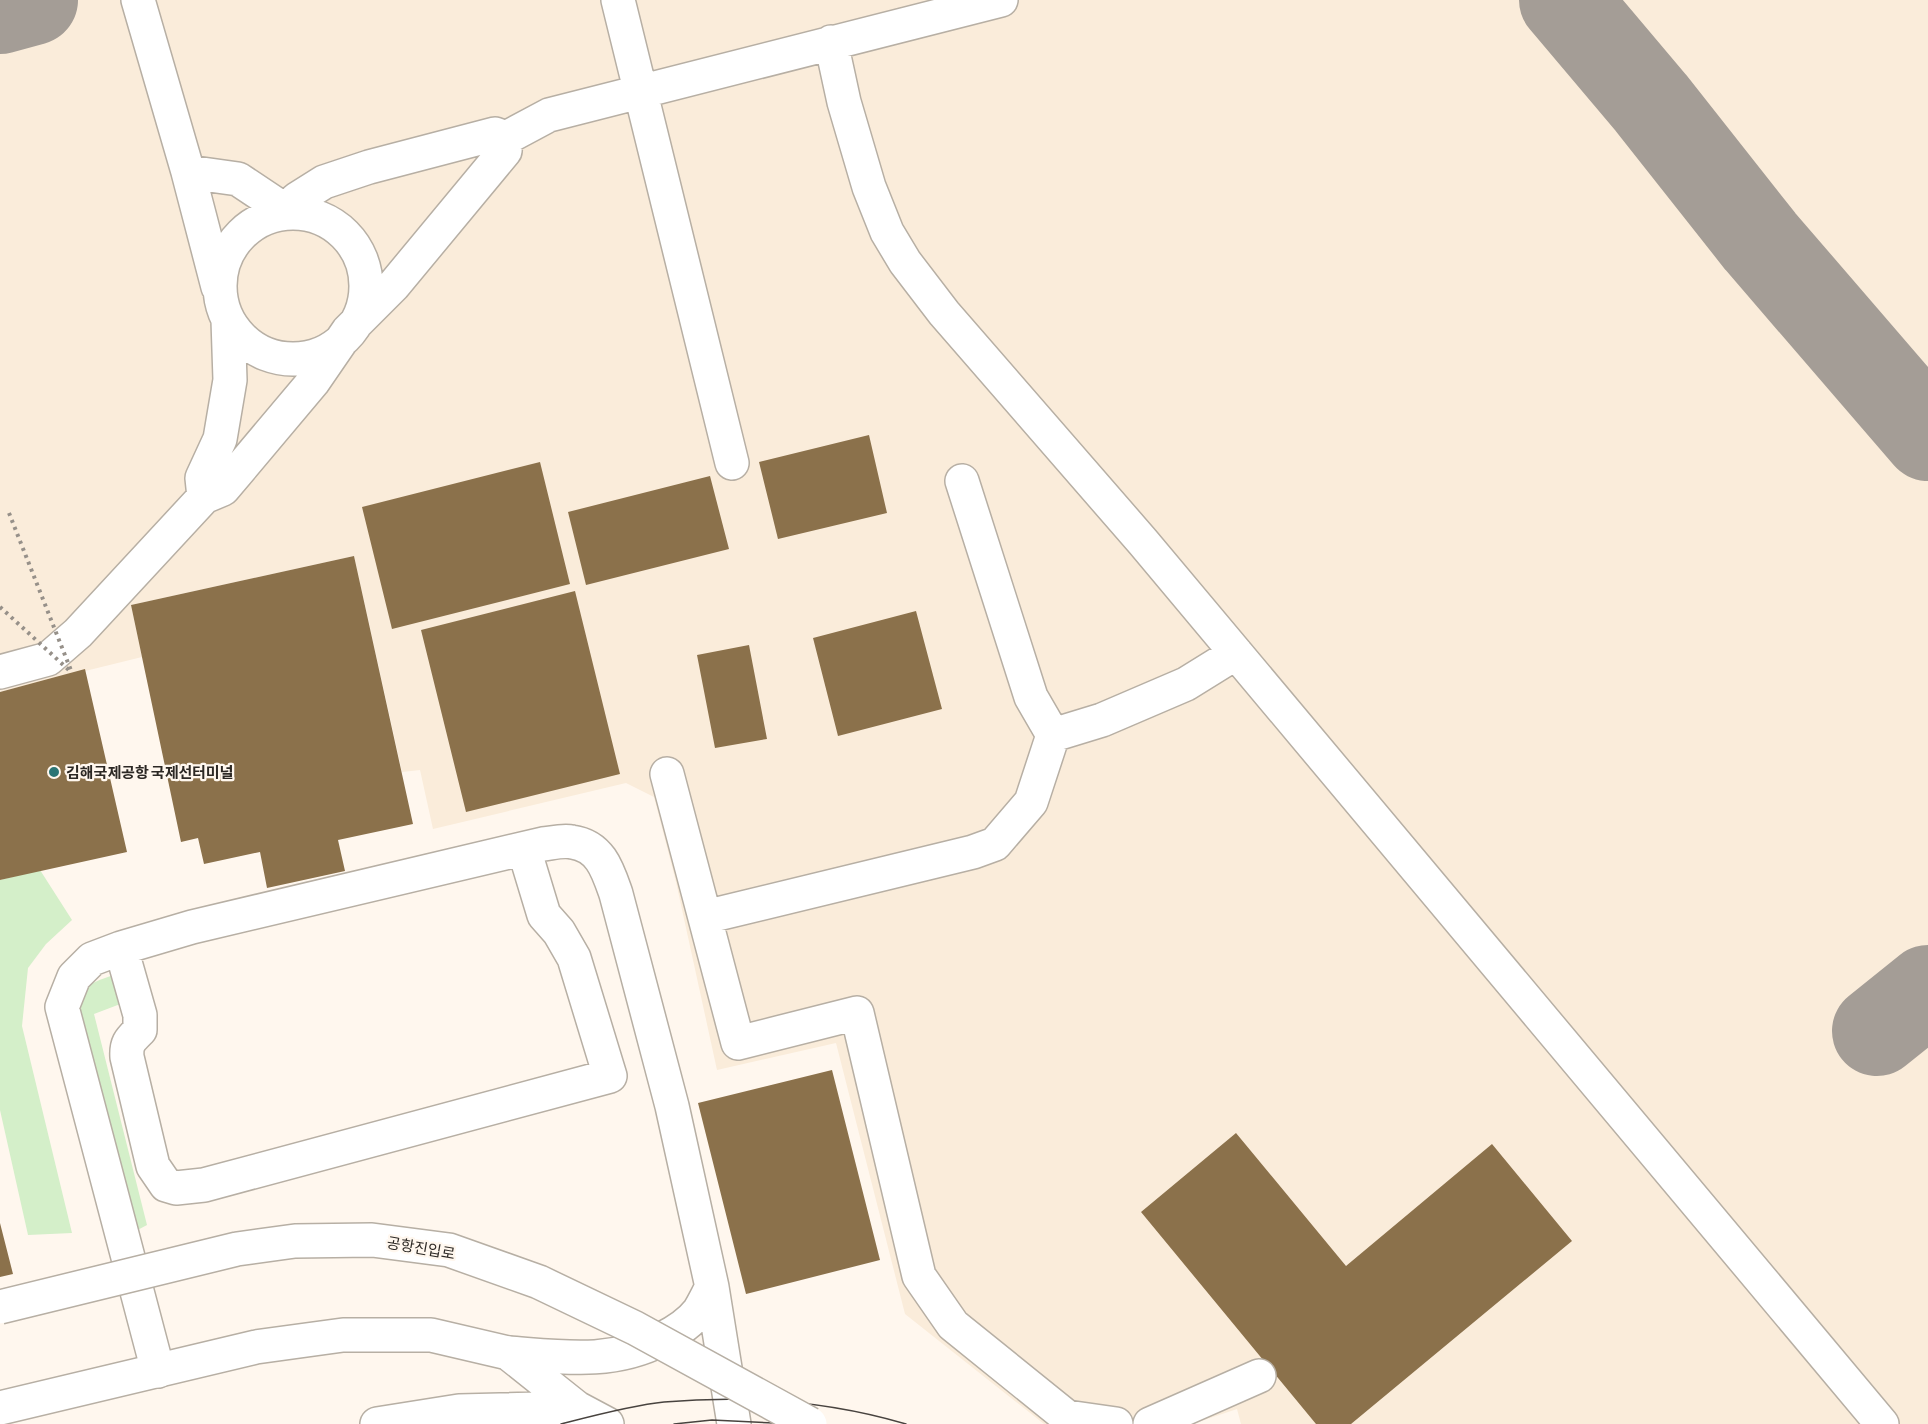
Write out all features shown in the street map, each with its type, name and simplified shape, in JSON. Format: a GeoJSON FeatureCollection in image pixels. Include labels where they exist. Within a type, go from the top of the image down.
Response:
{"type":"FeatureCollection","features":[{"type":"Feature","properties":{"kind":"main road"},"geometry":{"type":"LineString","coordinates":[[138,0],[188,172],[224,309],[243,340],[263,353],[287,360],[310,358],[332,348],[394,285],[505,151],[506,138]]}},
{"type":"Feature","properties":{"kind":"main road"},"geometry":{"type":"LineString","coordinates":[[618,0],[732,463]]}},
{"type":"Feature","properties":{"kind":"main road"},"geometry":{"type":"LineString","coordinates":[[289,213],[297,199],[324,182],[369,167],[495,134],[506,138],[549,115],[1001,0]]}},
{"type":"Feature","properties":{"kind":"main road"},"geometry":{"type":"LineString","coordinates":[[831,42],[844,102],[869,187],[887,232],[905,262],[944,313],[1143,542],[1882,1424]]}},
{"type":"Feature","properties":{"kind":"main road"},"geometry":{"type":"LineString","coordinates":[[188,172],[238,179],[289,213]]}},
{"type":"Feature","properties":{"kind":"main road"},"geometry":{"type":"LineString","coordinates":[[0,672],[48,659],[78,633],[204,497],[223,489],[313,382],[361,312],[366,289],[363,265],[352,243],[335,226],[313,216],[289,213],[265,218],[244,231],[229,250],[221,273],[230,380],[220,439],[202,478],[204,497]]}},
{"type":"Feature","properties":{"kind":"main road"},"geometry":{"type":"LineString","coordinates":[[705,917],[973,852],[995,844],[1031,802],[1053,735],[1031,698],[962,481]]}},
{"type":"Feature","properties":{"kind":"main road"},"geometry":{"type":"LineString","coordinates":[[1053,735],[1102,720],[1186,684],[1236,653]]}},
{"type":"Feature","properties":{"kind":"main road"},"geometry":{"type":"LineString","coordinates":[[667,774],[738,1043],[857,1013],[919,1276],[953,1325],[1067,1417],[1116,1424]]}},
{"type":"Feature","properties":{"kind":"main road"},"geometry":{"type":"LineString","coordinates":[[158,1371],[62,1007],[74,977],[92,958],[192,927],[543,844],[572,842],[593,850],[606,864],[659,1052],[712,1287],[734,1424]]}},
{"type":"Feature","properties":{"kind":"main road"},"geometry":{"type":"LineString","coordinates":[[121,948],[140,1014],[140,1030],[127,1044],[127,1057],[153,1166],[166,1185],[176,1188],[204,1185],[610,1076],[574,958],[559,932],[544,915],[524,849]]}},
{"type":"Feature","properties":{"kind":"main road","name":"공항진입로"},"geometry":{"type":"LineString","coordinates":[[0,1307],[237,1249],[295,1241],[372,1240],[449,1250],[549,1287],[635,1328],[810,1424]]}},
{"type":"Feature","properties":{"kind":"main road"},"geometry":{"type":"LineString","coordinates":[[0,1408],[256,1347],[343,1335],[431,1335],[508,1353],[572,1358],[600,1357],[643,1349],[680,1330],[698,1312],[712,1287]]}},
{"type":"Feature","properties":{"kind":"main road"},"geometry":{"type":"LineString","coordinates":[[508,1353],[577,1408],[607,1424]]}},
{"type":"Feature","properties":{"kind":"main road"},"geometry":{"type":"LineString","coordinates":[[1150,1424],[1259,1376]]}},
{"type":"Feature","properties":{"kind":"main road"},"geometry":{"type":"LineString","coordinates":[[377,1424],[459,1411],[577,1408]]}},
{"type":"Feature","properties":{"kind":"path"},"geometry":{"type":"LineString","coordinates":[[0,607],[72,674],[9,513]]}},
{"type":"Feature","properties":{"kind":"shaded area"},"geometry":{"type":"Polygon","coordinates":[[[0,0],[1928,0],[1928,1424],[1241,1424],[1237,1409],[1192,1424],[1044,1424],[905,1314],[836,1043],[717,1070],[676,882],[654,797],[626,783],[433,829],[420,770],[402,772],[354,556],[131,605],[142,657],[0,692],[0,0]]]}},
{"type":"Feature","properties":{"kind":"green space"},"geometry":{"type":"Polygon","coordinates":[[[40,870],[72,920],[46,944],[28,968],[22,1026],[72,1233],[28,1235],[0,1110],[0,880],[40,870]]]}},
{"type":"Feature","properties":{"kind":"green space"},"geometry":{"type":"Polygon","coordinates":[[[114,975],[123,1003],[94,1014],[147,1225],[132,1233],[78,1021],[80,1002],[85,990],[95,982],[114,975]]]}},
{"type":"Feature","properties":{"kind":"building"},"geometry":{"type":"Polygon","coordinates":[[[869,435],[887,513],[778,539],[759,462],[869,435]]]}},
{"type":"Feature","properties":{"kind":"building"},"geometry":{"type":"Polygon","coordinates":[[[540,462],[570,584],[392,629],[362,507],[540,462]]]}},
{"type":"Feature","properties":{"kind":"building"},"geometry":{"type":"Polygon","coordinates":[[[710,476],[729,549],[586,585],[568,512],[710,476]]]}},
{"type":"Feature","properties":{"kind":"building"},"geometry":{"type":"Polygon","coordinates":[[[354,556],[413,824],[338,840],[345,871],[267,888],[260,852],[204,864],[198,838],[181,842],[131,605],[354,556]]]}},
{"type":"Feature","properties":{"kind":"building"},"geometry":{"type":"Polygon","coordinates":[[[575,591],[620,774],[466,812],[421,630],[575,591]]]}},
{"type":"Feature","properties":{"kind":"building"},"geometry":{"type":"Polygon","coordinates":[[[916,611],[942,709],[838,736],[813,638],[916,611]]]}},
{"type":"Feature","properties":{"kind":"building"},"geometry":{"type":"Polygon","coordinates":[[[749,645],[767,739],[715,748],[697,655],[749,645]]]}},
{"type":"Feature","properties":{"kind":"building","name":"김해국제공항 국제선터미널"},"geometry":{"type":"Polygon","coordinates":[[[85,669],[127,852],[0,880],[0,692],[85,669]]]}},
{"type":"Feature","properties":{"kind":"building"},"geometry":{"type":"Polygon","coordinates":[[[832,1070],[880,1260],[746,1294],[698,1103],[832,1070]]]}},
{"type":"Feature","properties":{"kind":"building"},"geometry":{"type":"Polygon","coordinates":[[[1236,1133],[1346,1266],[1492,1144],[1572,1241],[1351,1424],[1316,1424],[1141,1212],[1236,1133]]]}},
{"type":"Feature","properties":{"kind":"building"},"geometry":{"type":"Polygon","coordinates":[[[0,1223],[13,1274],[0,1277],[0,1223]]]}},
{"type":"Feature","properties":{"kind":"taxiway"},"geometry":{"type":"LineString","coordinates":[[0,9],[33,0]]}},
{"type":"Feature","properties":{"kind":"taxiway"},"geometry":{"type":"LineString","coordinates":[[1564,0],[1651,103],[1760,241],[1928,436]]}},
{"type":"Feature","properties":{"kind":"taxiway"},"geometry":{"type":"LineString","coordinates":[[1877,1031],[1928,990]]}},
{"type":"Feature","properties":{"kind":"tram line"},"geometry":{"type":"LineString","coordinates":[[561,1424],[652,1403],[725,1399],[817,1405],[906,1424]]}},
{"type":"Feature","properties":{"kind":"tram line"},"geometry":{"type":"LineString","coordinates":[[674,1424],[712,1420],[796,1424]]}},
{"type":"Feature","properties":{"kind":"place","name":"김해국제공항 국제선터미널"},"geometry":{"type":"Point","coordinates":[54,772]}}]}
